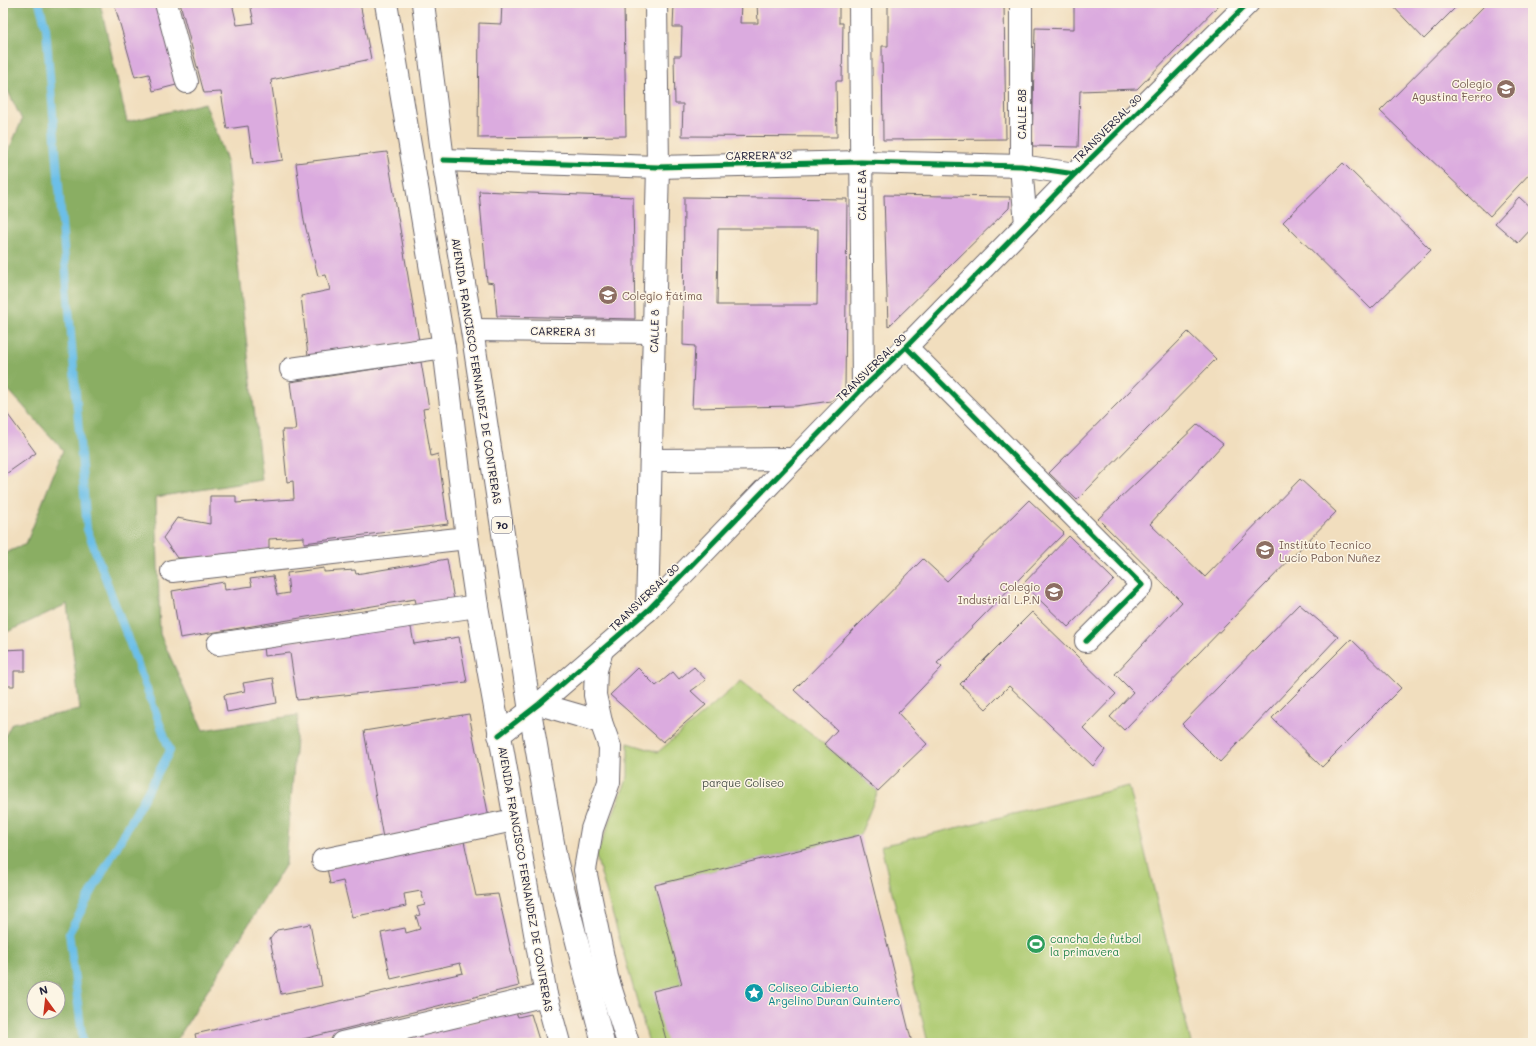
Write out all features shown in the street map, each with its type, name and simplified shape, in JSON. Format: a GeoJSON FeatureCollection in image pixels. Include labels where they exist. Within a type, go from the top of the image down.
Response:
{"type":"FeatureCollection","features":[{"type":"Feature","properties":{"kind":"street"},"geometry":{"type":"LineString","coordinates":[[166,3],[187,82]]}},
{"type":"Feature","properties":{"kind":"street","name":"AVENIDA FRANCISCO FERNANDEZ DE CONTRERAS"},"geometry":{"type":"LineString","coordinates":[[386,3],[444,347],[467,538],[477,606],[546,995],[558,1043]]}},
{"type":"Feature","properties":{"kind":"street","name":"AVENIDA FRANCISCO FERNANDEZ DE CONTRERAS"},"geometry":{"type":"LineString","coordinates":[[423,3],[443,160],[535,708],[556,860],[603,1043]]}},
{"type":"Feature","properties":{"kind":"street","name":"CALLE 8"},"geometry":{"type":"LineString","coordinates":[[647,611],[658,167],[656,3]]}},
{"type":"Feature","properties":{"kind":"street","name":"CALLE 8A"},"geometry":{"type":"LineString","coordinates":[[860,3],[863,388]]}},
{"type":"Feature","properties":{"kind":"street","name":"CALLE 8B"},"geometry":{"type":"LineString","coordinates":[[1021,3],[1021,166],[1026,224]]}},
{"type":"Feature","properties":{"kind":"street","name":"TRANSVERSAL 30"},"geometry":{"type":"LineString","coordinates":[[499,735],[535,708],[647,611],[863,388],[906,347],[1075,174],[1248,3]]}},
{"type":"Feature","properties":{"kind":"street","name":"CARRERA 32"},"geometry":{"type":"LineString","coordinates":[[443,160],[658,167],[861,162],[1021,166],[1075,174]]}},
{"type":"Feature","properties":{"kind":"street","name":"CARRERA 31"},"geometry":{"type":"LineString","coordinates":[[472,330],[654,332]]}},
{"type":"Feature","properties":{"kind":"street"},"geometry":{"type":"LineString","coordinates":[[291,369],[444,347]]}},
{"type":"Feature","properties":{"kind":"street"},"geometry":{"type":"LineString","coordinates":[[906,347],[1142,586],[1086,641]]}},
{"type":"Feature","properties":{"kind":"street"},"geometry":{"type":"LineString","coordinates":[[651,460],[794,459]]}},
{"type":"Feature","properties":{"kind":"street"},"geometry":{"type":"LineString","coordinates":[[172,571],[467,538]]}},
{"type":"Feature","properties":{"kind":"street"},"geometry":{"type":"LineString","coordinates":[[218,644],[477,606]]}},
{"type":"Feature","properties":{"kind":"street"},"geometry":{"type":"LineString","coordinates":[[602,650],[596,670],[595,696],[601,722],[610,747],[609,782],[592,829],[585,870],[606,977],[628,1043]]}},
{"type":"Feature","properties":{"kind":"street"},"geometry":{"type":"LineString","coordinates":[[535,708],[601,722]]}},
{"type":"Feature","properties":{"kind":"street"},"geometry":{"type":"LineString","coordinates":[[323,860],[514,820]]}},
{"type":"Feature","properties":{"kind":"street"},"geometry":{"type":"LineString","coordinates":[[342,1043],[546,995]]}},
{"type":"Feature","properties":{"kind":"green space"},"geometry":{"type":"Polygon","coordinates":[[[3,3],[100,3],[127,122],[205,103],[226,158],[262,480],[156,497],[160,634],[203,730],[298,715],[286,864],[175,1043],[3,1043],[3,740],[12,723],[80,710],[67,604],[3,634],[3,554],[26,544],[63,450],[3,384],[3,163],[22,120],[3,81],[3,3]]]}},
{"type":"Feature","properties":{"kind":"green space","name":"parque Coliseo"},"geometry":{"type":"Polygon","coordinates":[[[741,681],[824,744],[878,791],[860,835],[656,885],[682,984],[667,1043],[649,1043],[596,856],[628,777],[628,743],[658,752],[741,681]]]}},
{"type":"Feature","properties":{"kind":"green space","name":"cancha de futbol la primavera"},"geometry":{"type":"Polygon","coordinates":[[[1129,786],[1191,1043],[928,1043],[881,846],[1129,786]]]}},
{"type":"Feature","properties":{"kind":"building"},"geometry":{"type":"Polygon","coordinates":[[[114,3],[158,3],[180,84],[153,91],[149,74],[135,77],[114,3]]]}},
{"type":"Feature","properties":{"kind":"building"},"geometry":{"type":"Polygon","coordinates":[[[180,3],[232,3],[237,25],[254,23],[250,3],[360,3],[371,59],[271,80],[283,160],[253,164],[248,126],[227,129],[221,92],[204,93],[180,3]]]}},
{"type":"Feature","properties":{"kind":"building"},"geometry":{"type":"Polygon","coordinates":[[[502,3],[624,3],[626,136],[478,138],[479,23],[501,24],[502,3]]]}},
{"type":"Feature","properties":{"kind":"building"},"geometry":{"type":"Polygon","coordinates":[[[674,3],[741,3],[740,23],[758,23],[757,3],[839,3],[839,23],[843,23],[842,81],[836,81],[837,137],[682,136],[683,104],[675,104],[674,56],[681,56],[682,27],[673,27],[674,3]]]}},
{"type":"Feature","properties":{"kind":"building"},"geometry":{"type":"Polygon","coordinates":[[[888,3],[1004,3],[1006,139],[883,140],[882,46],[888,46],[888,3]]]}},
{"type":"Feature","properties":{"kind":"building"},"geometry":{"type":"Polygon","coordinates":[[[1074,3],[1221,3],[1137,89],[1080,91],[1078,147],[1032,146],[1035,28],[1074,29],[1074,3]]]}},
{"type":"Feature","properties":{"kind":"building"},"geometry":{"type":"Polygon","coordinates":[[[1390,3],[1460,3],[1424,39],[1390,3]]]}},
{"type":"Feature","properties":{"kind":"building"},"geometry":{"type":"Polygon","coordinates":[[[1487,3],[1533,3],[1533,170],[1490,216],[1380,111],[1487,3]]]}},
{"type":"Feature","properties":{"kind":"building"},"geometry":{"type":"Polygon","coordinates":[[[387,152],[419,341],[308,356],[301,296],[330,290],[326,275],[318,276],[304,221],[296,163],[387,152]]]}},
{"type":"Feature","properties":{"kind":"building"},"geometry":{"type":"Polygon","coordinates":[[[1343,163],[1431,250],[1371,309],[1283,222],[1343,163]]]}},
{"type":"Feature","properties":{"kind":"building"},"geometry":{"type":"Polygon","coordinates":[[[479,191],[633,197],[635,319],[497,316],[494,283],[487,282],[479,191]]]}},
{"type":"Feature","properties":{"kind":"building"},"geometry":{"type":"Polygon","coordinates":[[[884,195],[1010,197],[1009,208],[888,327],[884,195]]]}},
{"type":"Feature","properties":{"kind":"building"},"geometry":{"type":"Polygon","coordinates":[[[684,197],[847,199],[845,391],[831,401],[795,406],[692,408],[695,346],[683,345],[684,197]],[[718,229],[717,305],[817,305],[818,229],[718,229]]]}},
{"type":"Feature","properties":{"kind":"building"},"geometry":{"type":"Polygon","coordinates":[[[1519,197],[1533,210],[1533,227],[1518,243],[1495,223],[1519,197]]]}},
{"type":"Feature","properties":{"kind":"building"},"geometry":{"type":"Polygon","coordinates":[[[1188,332],[1216,359],[1077,500],[1049,473],[1188,332]]]}},
{"type":"Feature","properties":{"kind":"building"},"geometry":{"type":"Polygon","coordinates":[[[421,362],[429,408],[423,409],[431,456],[438,454],[448,524],[304,543],[304,537],[269,539],[269,549],[241,552],[242,556],[177,558],[163,538],[177,518],[210,524],[210,496],[236,496],[236,503],[294,499],[293,481],[287,482],[282,430],[296,430],[290,382],[421,362]]]}},
{"type":"Feature","properties":{"kind":"building"},"geometry":{"type":"Polygon","coordinates":[[[3,408],[36,453],[3,476],[3,408]]]}},
{"type":"Feature","properties":{"kind":"building","name":"Instituto Tecnico Lucio Pabon Nuñez"},"geometry":{"type":"Polygon","coordinates":[[[1198,424],[1223,444],[1150,524],[1205,577],[1300,479],[1336,512],[1124,730],[1110,717],[1133,692],[1115,674],[1182,602],[1098,519],[1198,424]]]}},
{"type":"Feature","properties":{"kind":"building"},"geometry":{"type":"Polygon","coordinates":[[[1029,500],[1064,533],[937,663],[942,667],[898,713],[927,744],[878,791],[824,744],[837,730],[794,690],[923,559],[947,581],[1029,500]]]}},
{"type":"Feature","properties":{"kind":"building"},"geometry":{"type":"Polygon","coordinates":[[[1069,536],[1114,580],[1068,627],[1023,584],[1069,536]]]}},
{"type":"Feature","properties":{"kind":"building"},"geometry":{"type":"Polygon","coordinates":[[[447,559],[454,600],[417,607],[415,599],[180,638],[172,591],[224,582],[225,590],[252,586],[250,579],[273,576],[277,595],[289,593],[287,573],[324,568],[324,572],[355,570],[356,574],[447,559]]]}},
{"type":"Feature","properties":{"kind":"building"},"geometry":{"type":"Polygon","coordinates":[[[1299,604],[1338,637],[1220,762],[1182,724],[1299,604]]]}},
{"type":"Feature","properties":{"kind":"building"},"geometry":{"type":"Polygon","coordinates":[[[1032,612],[1116,694],[1083,728],[1105,750],[1093,766],[1009,686],[986,709],[960,684],[1032,612]]]}},
{"type":"Feature","properties":{"kind":"building"},"geometry":{"type":"Polygon","coordinates":[[[410,622],[414,644],[459,637],[467,682],[297,700],[290,653],[264,656],[263,646],[410,622]]]}},
{"type":"Feature","properties":{"kind":"building"},"geometry":{"type":"Polygon","coordinates":[[[1351,639],[1401,688],[1322,767],[1272,718],[1351,639]]]}},
{"type":"Feature","properties":{"kind":"building"},"geometry":{"type":"Polygon","coordinates":[[[25,649],[25,671],[14,671],[14,686],[3,686],[3,650],[25,649]]]}},
{"type":"Feature","properties":{"kind":"building"},"geometry":{"type":"Polygon","coordinates":[[[694,667],[706,680],[691,691],[706,705],[663,742],[610,695],[638,668],[656,686],[673,672],[679,679],[694,667]]]}},
{"type":"Feature","properties":{"kind":"building"},"geometry":{"type":"Polygon","coordinates":[[[273,678],[277,703],[227,712],[224,695],[245,691],[243,683],[273,678]]]}},
{"type":"Feature","properties":{"kind":"building"},"geometry":{"type":"Polygon","coordinates":[[[469,714],[489,818],[383,838],[364,731],[469,714]]]}},
{"type":"Feature","properties":{"kind":"building"},"geometry":{"type":"Polygon","coordinates":[[[860,835],[912,1043],[667,1043],[653,991],[682,984],[655,885],[860,835]]]}},
{"type":"Feature","properties":{"kind":"building"},"geometry":{"type":"Polygon","coordinates":[[[464,841],[476,896],[498,894],[519,986],[287,1043],[197,1043],[195,1034],[463,973],[460,963],[391,979],[381,933],[405,928],[406,933],[420,929],[416,916],[420,915],[417,907],[425,905],[421,891],[404,894],[406,906],[352,917],[343,881],[330,884],[327,868],[464,841]]]}},
{"type":"Feature","properties":{"kind":"building"},"geometry":{"type":"Polygon","coordinates":[[[310,924],[322,986],[281,994],[270,939],[277,930],[310,924]]]}},
{"type":"Feature","properties":{"kind":"building"},"geometry":{"type":"Polygon","coordinates":[[[516,1012],[518,1017],[531,1014],[539,1040],[529,1043],[388,1043],[516,1012]]]}},
{"type":"Feature","properties":{"kind":"waterway"},"geometry":{"type":"LineString","coordinates":[[39,3],[46,28],[87,529],[170,751],[69,933],[83,1043]]}},
{"type":"Feature","properties":{"kind":"cycle path"},"geometry":{"type":"LineString","coordinates":[[499,735],[539,704],[647,611],[863,388],[906,347],[1075,174],[1248,3]]}},
{"type":"Feature","properties":{"kind":"cycle path"},"geometry":{"type":"LineString","coordinates":[[443,160],[658,167],[861,162],[1021,166],[1075,174]]}},
{"type":"Feature","properties":{"kind":"cycle path"},"geometry":{"type":"LineString","coordinates":[[906,347],[1142,585],[1086,641]]}},
{"type":"Feature","properties":{"kind":"place","name":"Colegio Agustina Ferro"},"geometry":{"type":"Point","coordinates":[1506,89]}},
{"type":"Feature","properties":{"kind":"place","name":"Colegio Fátima"},"geometry":{"type":"Point","coordinates":[608,295]}},
{"type":"Feature","properties":{"kind":"place","name":"Instituto Tecnico Lucio Pabon Nuñez"},"geometry":{"type":"Point","coordinates":[1265,550]}},
{"type":"Feature","properties":{"kind":"place","name":"Colegio Industrial L.P.N"},"geometry":{"type":"Point","coordinates":[1054,592]}},
{"type":"Feature","properties":{"kind":"place","name":"cancha de futbol la primavera"},"geometry":{"type":"Point","coordinates":[1036,944]}},
{"type":"Feature","properties":{"kind":"place","name":"Coliseo Cubierto Argelino Duran Quintero"},"geometry":{"type":"Point","coordinates":[754,993]}}]}
